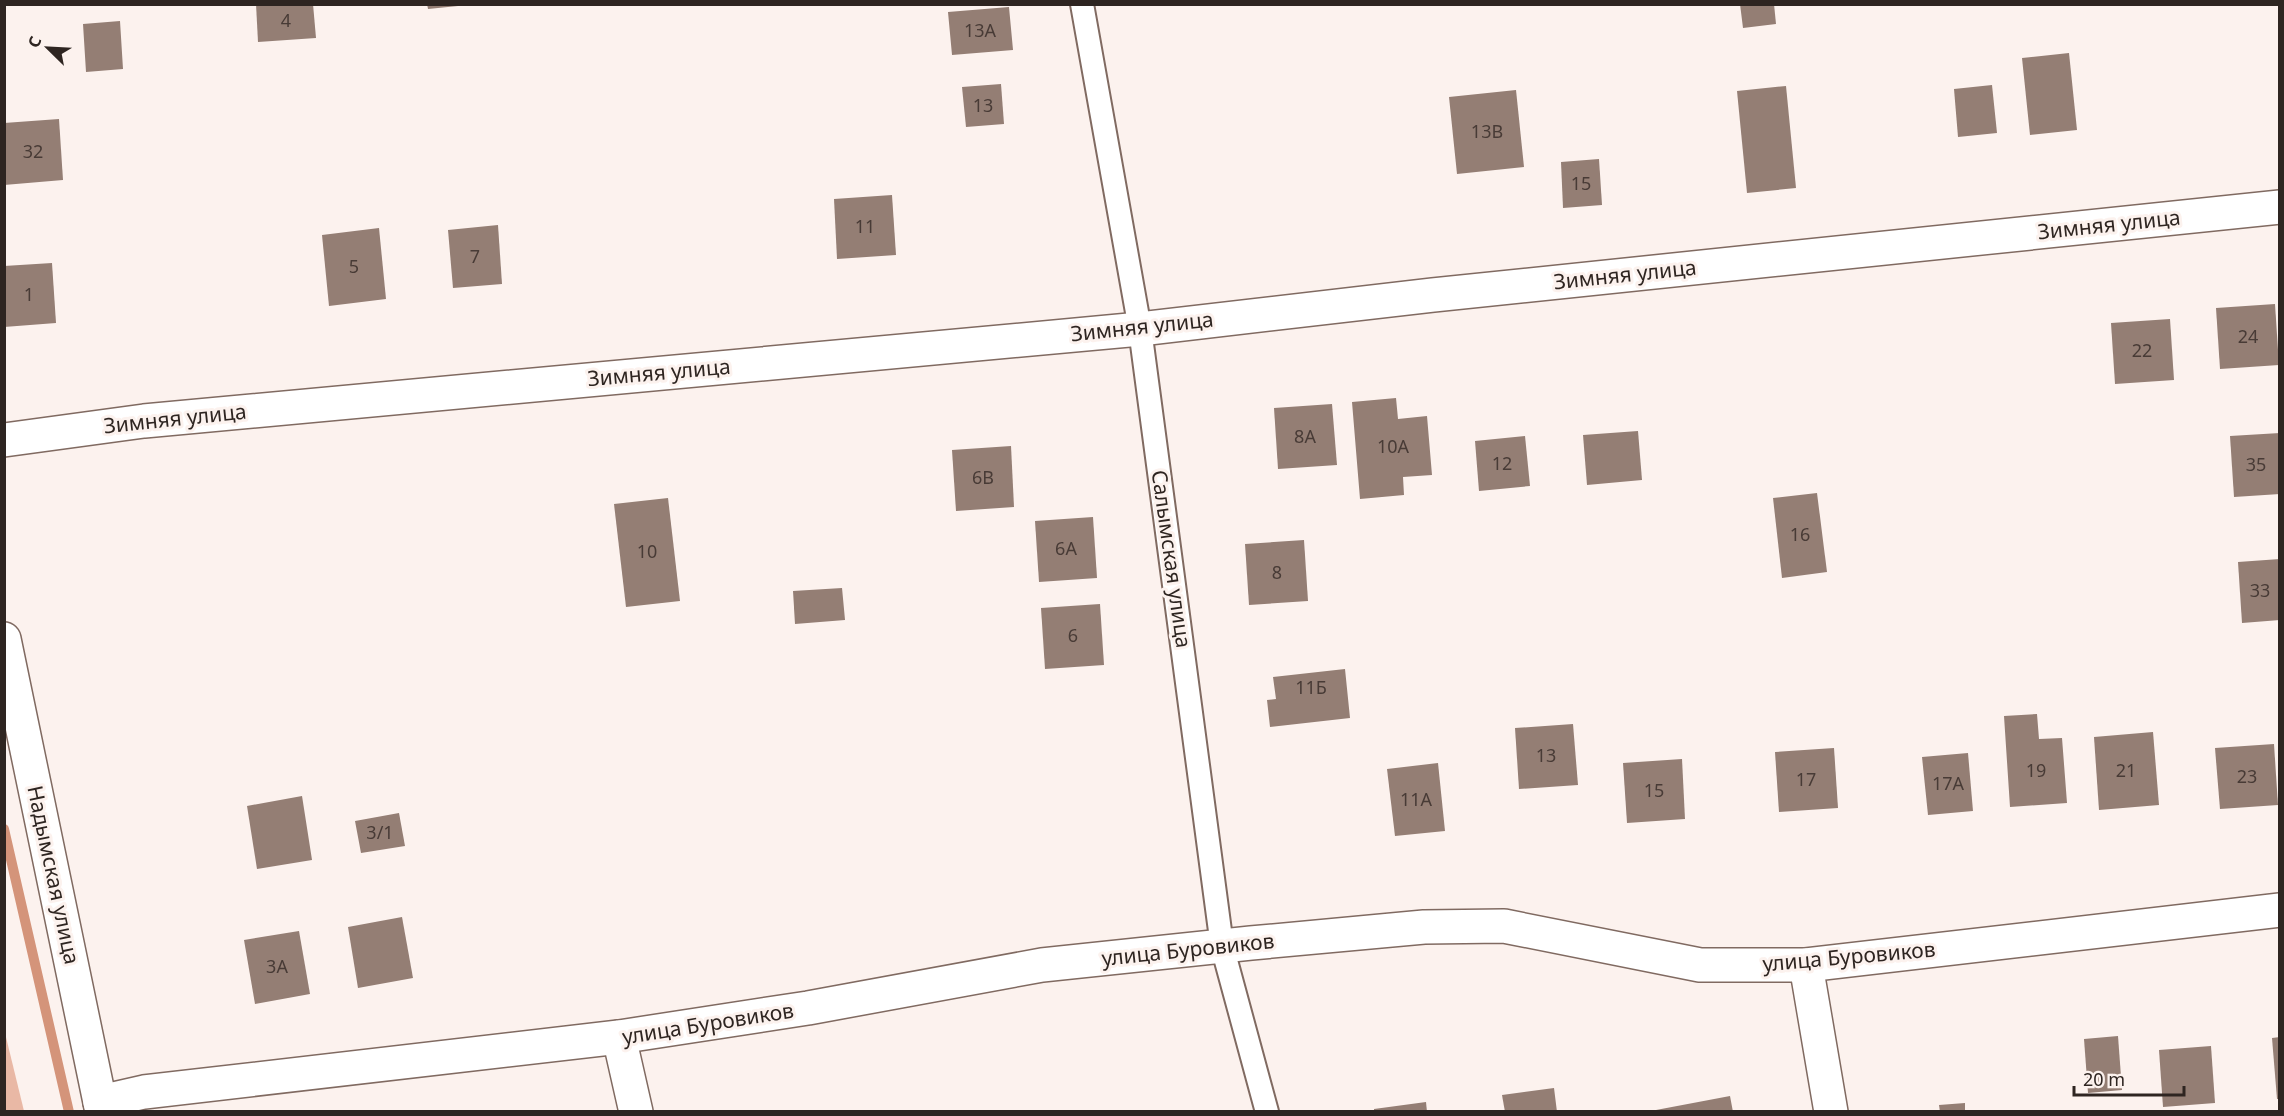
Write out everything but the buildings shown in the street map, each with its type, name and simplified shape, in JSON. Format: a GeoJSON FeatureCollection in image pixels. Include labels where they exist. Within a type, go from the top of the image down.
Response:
{"type":"FeatureCollection","features":[{"type":"Feature","properties":{"kind":"street","name":"Зимняя улица"},"geometry":{"type":"LineString","coordinates":[[4,440],[144,421],[1140,328],[1433,295],[2280,207]]}},
{"type":"Feature","properties":{"kind":"street","name":"Надымская улица"},"geometry":{"type":"LineString","coordinates":[[4,639],[101,1107]]}},
{"type":"Feature","properties":{"kind":"street","name":"улица Буровиков"},"geometry":{"type":"LineString","coordinates":[[101,1107],[144,1092],[620,1037],[808,1008],[1042,965],[1424,927],[1504,926],[1700,965],[1806,964],[2280,910]]}},
{"type":"Feature","properties":{"kind":"street"},"geometry":{"type":"LineString","coordinates":[[1806,964],[1831,1112]]}},
{"type":"Feature","properties":{"kind":"street"},"geometry":{"type":"LineString","coordinates":[[620,1037],[636,1112]]}},
{"type":"Feature","properties":{"kind":"lane","name":"Салымская улица"},"geometry":{"type":"LineString","coordinates":[[1082,4],[1140,328],[1222,946],[1268,1112]]}},
{"type":"Feature","properties":{"kind":"shaded area"},"geometry":{"type":"Polygon","coordinates":[[[5,1033],[24,1111],[5,1111],[5,1033]]]}},
{"type":"Feature","properties":{"kind":"waterway"},"geometry":{"type":"LineString","coordinates":[[4,829],[69,1112]]}}]}
